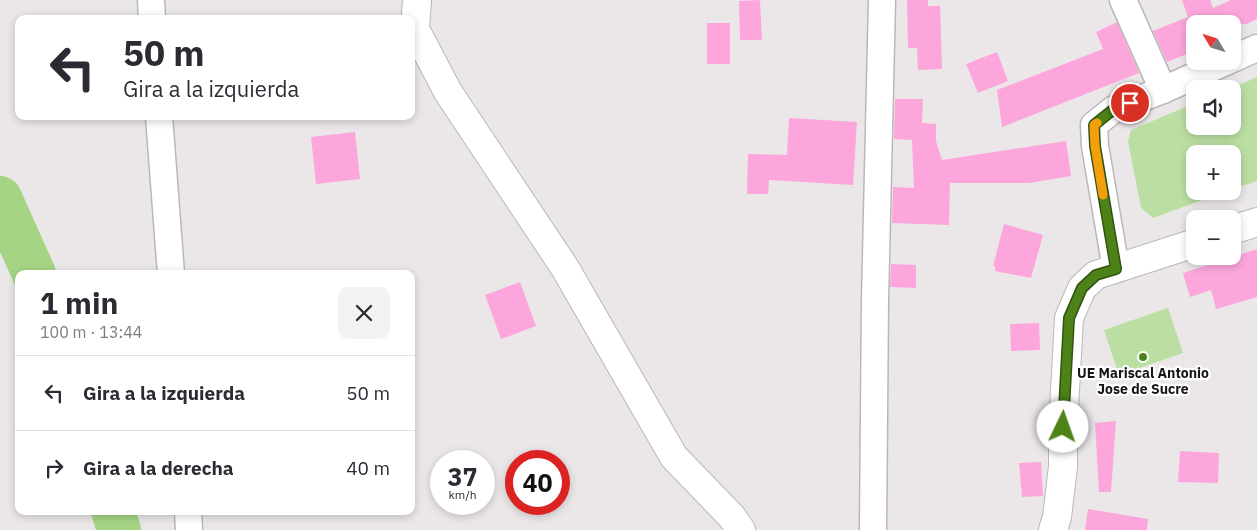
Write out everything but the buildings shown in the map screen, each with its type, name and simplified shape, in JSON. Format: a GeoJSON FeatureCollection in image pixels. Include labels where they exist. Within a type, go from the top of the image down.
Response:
{"type":"FeatureCollection","features":[{"type":"Feature","properties":{"kind":"street"},"geometry":{"type":"LineString","coordinates":[[151,0],[152,15]]}},
{"type":"Feature","properties":{"kind":"street"},"geometry":{"type":"LineString","coordinates":[[417,0],[416,29],[448,92],[565,268],[674,456],[732,517],[741,530]]}},
{"type":"Feature","properties":{"kind":"street"},"geometry":{"type":"LineString","coordinates":[[874,530],[875,300],[882,0]]}},
{"type":"Feature","properties":{"kind":"street"},"geometry":{"type":"LineString","coordinates":[[1123,0],[1163,90]]}},
{"type":"Feature","properties":{"kind":"street"},"geometry":{"type":"LineString","coordinates":[[1241,55],[1257,48]]}},
{"type":"Feature","properties":{"kind":"street"},"geometry":{"type":"LineString","coordinates":[[1116,269],[1095,146],[1094,125],[1114,109],[1208,70]]}},
{"type":"Feature","properties":{"kind":"street"},"geometry":{"type":"LineString","coordinates":[[159,120],[171,270]]}},
{"type":"Feature","properties":{"kind":"street"},"geometry":{"type":"LineString","coordinates":[[1241,227],[1257,222]]}},
{"type":"Feature","properties":{"kind":"street"},"geometry":{"type":"LineString","coordinates":[[1053,530],[1057,517],[1063,467],[1063,427],[1069,318],[1082,288],[1096,275],[1186,246]]}},
{"type":"Feature","properties":{"kind":"street"},"geometry":{"type":"LineString","coordinates":[[188,515],[189,530]]}},
{"type":"Feature","properties":{"kind":"green space"},"geometry":{"type":"Polygon","coordinates":[[[1257,77],[1257,181],[1241,186],[1241,145],[1186,145],[1186,200],[1202,200],[1153,218],[1141,208],[1128,141],[1131,130],[1186,107],[1186,135],[1241,135],[1241,84],[1257,77]]]}},
{"type":"Feature","properties":{"kind":"green space"},"geometry":{"type":"Polygon","coordinates":[[[1168,308],[1183,353],[1119,375],[1104,330],[1168,308]]]}},
{"type":"Feature","properties":{"kind":"waterway"},"geometry":{"type":"LineString","coordinates":[[0,198],[32,270]]}},
{"type":"Feature","properties":{"kind":"waterway"},"geometry":{"type":"LineString","coordinates":[[114,515],[119,530]]}},
{"type":"Feature","properties":{"kind":"slow traffic"},"geometry":{"type":"LineString","coordinates":[[1097,123],[1094,125],[1095,146],[1103,195]]}},
{"type":"Feature","properties":{"kind":"place","name":"UE Mariscal Antonio Jose de Sucre"},"geometry":{"type":"Point","coordinates":[1143,357]}},
{"type":"Feature","properties":{"kind":"route"},"geometry":{"type":"LineString","coordinates":[[1063,427],[1069,318],[1082,288],[1096,275],[1116,269],[1095,146],[1094,125],[1114,109],[1130,103]]}}]}
